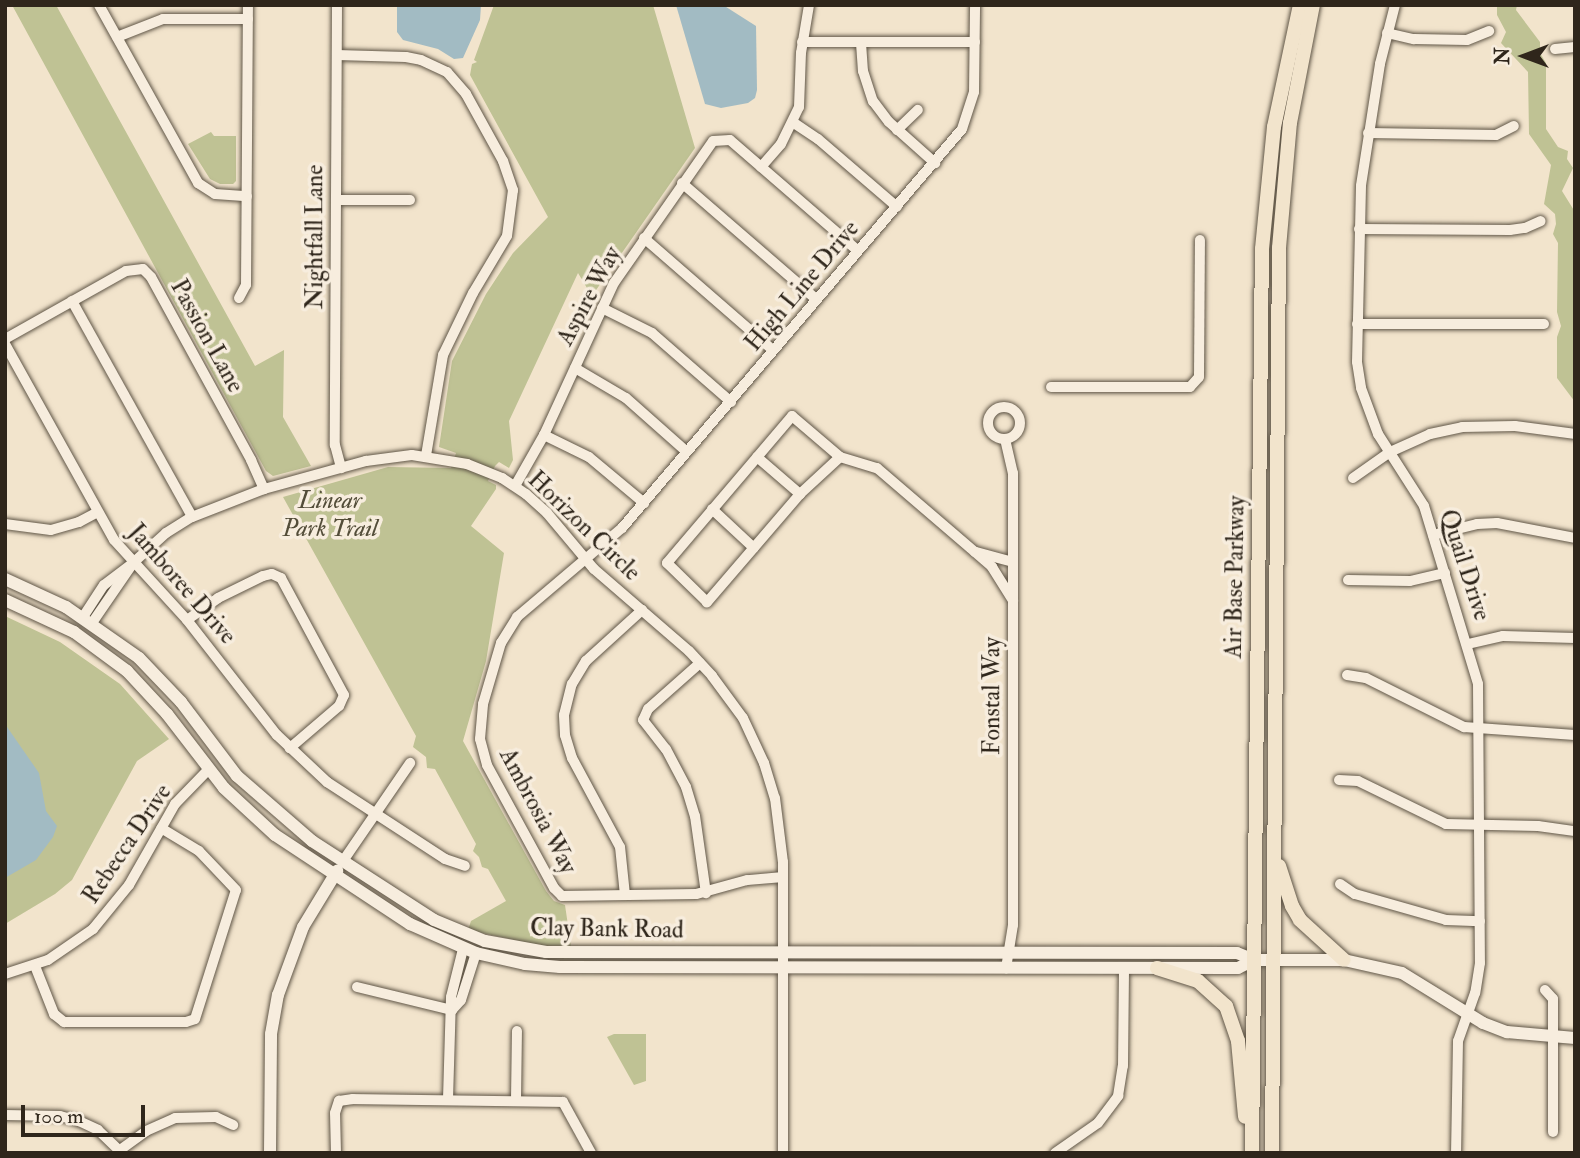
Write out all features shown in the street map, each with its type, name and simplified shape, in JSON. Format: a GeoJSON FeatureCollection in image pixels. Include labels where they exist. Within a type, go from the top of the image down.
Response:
{"type":"FeatureCollection","features":[{"type":"Feature","properties":{"kind":"main road","name":"Air Base Parkway"},"geometry":{"type":"LineString","coordinates":[[1251,1153],[1262,249],[1275,127],[1300,5]]}},
{"type":"Feature","properties":{"kind":"main road","name":"Air Base Parkway"},"geometry":{"type":"LineString","coordinates":[[1272,1153],[1279,248],[1290,123],[1313,5]]}},
{"type":"Feature","properties":{"kind":"main road"},"geometry":{"type":"LineString","coordinates":[[1274,849],[1296,913],[1305,926],[1344,960]]}},
{"type":"Feature","properties":{"kind":"main road"},"geometry":{"type":"LineString","coordinates":[[1157,968],[1206,986],[1217,995],[1231,1016],[1238,1041],[1251,1153]]}},
{"type":"Feature","properties":{"kind":"street"},"geometry":{"type":"LineString","coordinates":[[99,5],[198,183],[215,194],[247,196]]}},
{"type":"Feature","properties":{"kind":"street"},"geometry":{"type":"LineString","coordinates":[[239,298],[246,285],[248,5]]}},
{"type":"Feature","properties":{"kind":"street","name":"Nightfall Lane"},"geometry":{"type":"LineString","coordinates":[[337,5],[335,445],[341,468]]}},
{"type":"Feature","properties":{"kind":"street"},"geometry":{"type":"LineString","coordinates":[[809,5],[802,43],[801,96],[794,123],[761,167],[858,251]]}},
{"type":"Feature","properties":{"kind":"street","name":"High Line Drive"},"geometry":{"type":"LineString","coordinates":[[586,560],[616,534],[644,503],[962,129],[972,104],[975,5]]}},
{"type":"Feature","properties":{"kind":"street","name":"Quail Drive"},"geometry":{"type":"LineString","coordinates":[[1395,5],[1368,133],[1359,229],[1357,324],[1360,388],[1378,434],[1424,506],[1478,684],[1479,977],[1458,1041],[1456,1153]]}},
{"type":"Feature","properties":{"kind":"street"},"geometry":{"type":"LineString","coordinates":[[117,37],[163,19],[248,19]]}},
{"type":"Feature","properties":{"kind":"street"},"geometry":{"type":"LineString","coordinates":[[1387,33],[1413,39],[1467,40],[1489,31]]}},
{"type":"Feature","properties":{"kind":"street"},"geometry":{"type":"LineString","coordinates":[[802,43],[975,42]]}},
{"type":"Feature","properties":{"kind":"street"},"geometry":{"type":"LineString","coordinates":[[861,43],[867,88],[882,114],[934,163]]}},
{"type":"Feature","properties":{"kind":"street"},"geometry":{"type":"LineString","coordinates":[[1555,49],[1575,47]]}},
{"type":"Feature","properties":{"kind":"street"},"geometry":{"type":"LineString","coordinates":[[337,55],[406,57],[421,60],[447,72],[466,94],[503,161],[513,190],[507,236],[473,293],[443,355],[426,456]]}},
{"type":"Feature","properties":{"kind":"street"},"geometry":{"type":"LineString","coordinates":[[897,130],[918,110]]}},
{"type":"Feature","properties":{"kind":"street"},"geometry":{"type":"LineString","coordinates":[[794,123],[818,139],[897,206]]}},
{"type":"Feature","properties":{"kind":"street"},"geometry":{"type":"LineString","coordinates":[[1368,133],[1496,135],[1514,126]]}},
{"type":"Feature","properties":{"kind":"street","name":"Aspire Way"},"geometry":{"type":"LineString","coordinates":[[514,486],[544,435],[602,308],[644,238],[709,145],[719,138],[730,140],[761,167]]}},
{"type":"Feature","properties":{"kind":"street"},"geometry":{"type":"LineString","coordinates":[[682,183],[816,299]]}},
{"type":"Feature","properties":{"kind":"street"},"geometry":{"type":"LineString","coordinates":[[336,200],[410,200]]}},
{"type":"Feature","properties":{"kind":"street"},"geometry":{"type":"LineString","coordinates":[[1359,229],[1510,230],[1541,222]]}},
{"type":"Feature","properties":{"kind":"street"},"geometry":{"type":"LineString","coordinates":[[644,238],[773,349]]}},
{"type":"Feature","properties":{"kind":"street"},"geometry":{"type":"LineString","coordinates":[[1051,387],[1191,387],[1199,377],[1200,240]]}},
{"type":"Feature","properties":{"kind":"street","name":"Passion Lane"},"geometry":{"type":"LineString","coordinates":[[5,341],[126,271],[139,268],[146,271],[251,460],[264,489]]}},
{"type":"Feature","properties":{"kind":"street"},"geometry":{"type":"LineString","coordinates":[[72,301],[192,517]]}},
{"type":"Feature","properties":{"kind":"street"},"geometry":{"type":"LineString","coordinates":[[602,308],[652,333],[732,402]]}},
{"type":"Feature","properties":{"kind":"street"},"geometry":{"type":"LineString","coordinates":[[1357,324],[1544,324]]}},
{"type":"Feature","properties":{"kind":"street","name":"Jamboree Drive"},"geometry":{"type":"LineString","coordinates":[[5,341],[119,548],[187,620],[290,748],[327,782],[374,814],[445,859],[465,866]]}},
{"type":"Feature","properties":{"kind":"street"},"geometry":{"type":"LineString","coordinates":[[575,368],[626,398],[687,452]]}},
{"type":"Feature","properties":{"kind":"street"},"geometry":{"type":"LineString","coordinates":[[840,457],[800,494],[707,602],[667,563],[792,416],[840,457],[877,468],[992,567],[1013,601]]}},
{"type":"Feature","properties":{"kind":"street"},"geometry":{"type":"LineString","coordinates":[[1353,478],[1390,452],[1430,434],[1462,426],[1515,426],[1575,434]]}},
{"type":"Feature","properties":{"kind":"street"},"geometry":{"type":"LineString","coordinates":[[544,435],[589,457],[644,503]]}},
{"type":"Feature","properties":{"kind":"street","name":"Fonstal Way"},"geometry":{"type":"LineString","coordinates":[[1005,439],[1013,473],[1013,925],[1006,968]]}},
{"type":"Feature","properties":{"kind":"street","name":"Horizon Circle"},"geometry":{"type":"LineString","coordinates":[[88,620],[134,562],[155,542],[192,517],[264,489],[384,457],[426,456],[454,461],[492,474],[514,486],[547,513],[586,560],[700,663],[743,718],[764,763],[778,816],[783,877],[783,1153]]}},
{"type":"Feature","properties":{"kind":"street"},"geometry":{"type":"LineString","coordinates":[[757,457],[800,494]]}},
{"type":"Feature","properties":{"kind":"street"},"geometry":{"type":"LineString","coordinates":[[712,509],[754,548]]}},
{"type":"Feature","properties":{"kind":"street"},"geometry":{"type":"LineString","coordinates":[[5,524],[34,530],[61,528],[98,512]]}},
{"type":"Feature","properties":{"kind":"street"},"geometry":{"type":"LineString","coordinates":[[1433,535],[1476,524],[1497,523],[1575,538]]}},
{"type":"Feature","properties":{"kind":"street"},"geometry":{"type":"LineString","coordinates":[[975,552],[1013,562]]}},
{"type":"Feature","properties":{"kind":"street","name":"Ambrosia Way"},"geometry":{"type":"LineString","coordinates":[[586,560],[526,608],[508,629],[483,704],[480,745],[486,765],[556,892],[565,897],[706,892],[747,880],[783,877]]}},
{"type":"Feature","properties":{"kind":"street"},"geometry":{"type":"LineString","coordinates":[[1348,580],[1410,581],[1445,573]]}},
{"type":"Feature","properties":{"kind":"street"},"geometry":{"type":"LineString","coordinates":[[187,620],[218,598],[263,576],[272,574],[281,578],[344,695],[339,706],[290,748]]}},
{"type":"Feature","properties":{"kind":"street","name":"Clay Bank Road"},"geometry":{"type":"LineString","coordinates":[[5,579],[33,589],[88,620],[130,650],[161,679],[222,759],[261,800],[343,861],[447,927],[505,947],[546,952],[1237,953],[1254,960],[1344,960],[1402,973],[1507,1032],[1575,1038]]}},
{"type":"Feature","properties":{"kind":"street","name":"Clay Bank Road"},"geometry":{"type":"LineString","coordinates":[[5,600],[75,632],[127,671],[167,714],[208,770],[275,835],[417,928],[476,953],[525,964],[560,967],[1238,968],[1254,960]]}},
{"type":"Feature","properties":{"kind":"street"},"geometry":{"type":"LineString","coordinates":[[625,895],[620,847],[572,758],[565,735],[564,715],[572,684],[586,661],[642,610]]}},
{"type":"Feature","properties":{"kind":"street"},"geometry":{"type":"LineString","coordinates":[[1468,644],[1503,636],[1575,638]]}},
{"type":"Feature","properties":{"kind":"street"},"geometry":{"type":"LineString","coordinates":[[700,663],[648,709],[643,720],[666,749],[686,787],[695,816],[706,892]]}},
{"type":"Feature","properties":{"kind":"street"},"geometry":{"type":"LineString","coordinates":[[1347,675],[1366,678],[1449,722],[1480,730],[1575,735]]}},
{"type":"Feature","properties":{"kind":"street"},"geometry":{"type":"LineString","coordinates":[[270,1153],[270,1044],[278,995],[299,935],[343,861],[410,763]]}},
{"type":"Feature","properties":{"kind":"street","name":"Rebecca Drive"},"geometry":{"type":"LineString","coordinates":[[5,974],[35,966],[79,941],[104,919],[129,885],[176,804],[208,770]]}},
{"type":"Feature","properties":{"kind":"street"},"geometry":{"type":"LineString","coordinates":[[1339,780],[1358,781],[1434,821],[1460,826],[1538,826],[1575,831]]}},
{"type":"Feature","properties":{"kind":"street"},"geometry":{"type":"LineString","coordinates":[[35,966],[54,1014],[64,1022],[186,1022],[195,1018],[236,890],[199,851],[160,828]]}},
{"type":"Feature","properties":{"kind":"street"},"geometry":{"type":"LineString","coordinates":[[1340,884],[1355,894],[1446,920],[1480,921]]}},
{"type":"Feature","properties":{"kind":"street"},"geometry":{"type":"LineString","coordinates":[[448,1099],[451,997],[463,948]]}},
{"type":"Feature","properties":{"kind":"street"},"geometry":{"type":"LineString","coordinates":[[452,1010],[461,1000],[476,953]]}},
{"type":"Feature","properties":{"kind":"street"},"geometry":{"type":"LineString","coordinates":[[1055,1153],[1098,1123],[1118,1096],[1124,1066],[1124,968]]}},
{"type":"Feature","properties":{"kind":"street"},"geometry":{"type":"LineString","coordinates":[[356,986],[452,1010]]}},
{"type":"Feature","properties":{"kind":"street"},"geometry":{"type":"LineString","coordinates":[[1545,990],[1553,999],[1553,1132]]}},
{"type":"Feature","properties":{"kind":"street"},"geometry":{"type":"LineString","coordinates":[[516,1100],[517,1031]]}},
{"type":"Feature","properties":{"kind":"street"},"geometry":{"type":"LineString","coordinates":[[336,1153],[335,1113],[339,1101],[448,1099],[563,1102],[591,1153]]}},
{"type":"Feature","properties":{"kind":"street"},"geometry":{"type":"LineString","coordinates":[[5,1115],[60,1116],[79,1121],[98,1130],[121,1152],[146,1131],[175,1118],[216,1117],[233,1125]]}},
{"type":"Feature","properties":{"kind":"green space","name":"Linear Park Trail"},"geometry":{"type":"Polygon","coordinates":[[[12,5],[56,5],[255,366],[284,350],[283,417],[311,466],[273,476],[266,471],[12,5]]]}},
{"type":"Feature","properties":{"kind":"green space"},"geometry":{"type":"Polygon","coordinates":[[[494,5],[653,5],[695,148],[594,293],[590,293],[578,273],[509,421],[513,460],[509,468],[499,462],[495,466],[488,481],[496,485],[496,489],[471,526],[504,553],[486,661],[463,741],[546,891],[554,901],[565,905],[571,946],[542,946],[468,930],[471,921],[506,901],[488,869],[482,867],[479,857],[473,851],[476,844],[435,769],[427,768],[426,757],[413,747],[416,736],[283,497],[388,467],[451,468],[456,453],[439,447],[452,361],[486,294],[513,253],[548,217],[470,75],[472,64],[477,62],[474,60],[494,5]]]}},
{"type":"Feature","properties":{"kind":"green space"},"geometry":{"type":"Polygon","coordinates":[[[1497,5],[1517,5],[1516,10],[1540,42],[1540,53],[1546,63],[1546,129],[1558,147],[1568,151],[1567,159],[1573,168],[1562,191],[1575,212],[1575,402],[1557,378],[1557,337],[1561,326],[1557,312],[1558,243],[1553,234],[1555,214],[1544,204],[1551,165],[1529,134],[1528,72],[1501,43],[1506,32],[1497,15],[1497,5]]]}},
{"type":"Feature","properties":{"kind":"green space"},"geometry":{"type":"Polygon","coordinates":[[[211,132],[214,136],[236,136],[236,181],[233,184],[220,184],[210,179],[188,144],[211,132]]]}},
{"type":"Feature","properties":{"kind":"green space"},"geometry":{"type":"Polygon","coordinates":[[[5,616],[60,642],[120,684],[169,739],[137,761],[72,880],[55,894],[5,924],[5,616]]]}},
{"type":"Feature","properties":{"kind":"green space"},"geometry":{"type":"Polygon","coordinates":[[[614,1034],[646,1034],[646,1081],[634,1085],[607,1037],[614,1034]]]}},
{"type":"Feature","properties":{"kind":"water"},"geometry":{"type":"Polygon","coordinates":[[[397,5],[481,5],[480,20],[463,58],[454,59],[438,49],[403,40],[397,32],[397,5]]]}},
{"type":"Feature","properties":{"kind":"water"},"geometry":{"type":"Polygon","coordinates":[[[676,5],[723,5],[756,26],[755,98],[748,103],[721,108],[705,104],[676,5]]]}},
{"type":"Feature","properties":{"kind":"water"},"geometry":{"type":"Polygon","coordinates":[[[5,724],[39,773],[46,811],[57,826],[53,837],[36,860],[5,878],[5,724]]]}}]}
